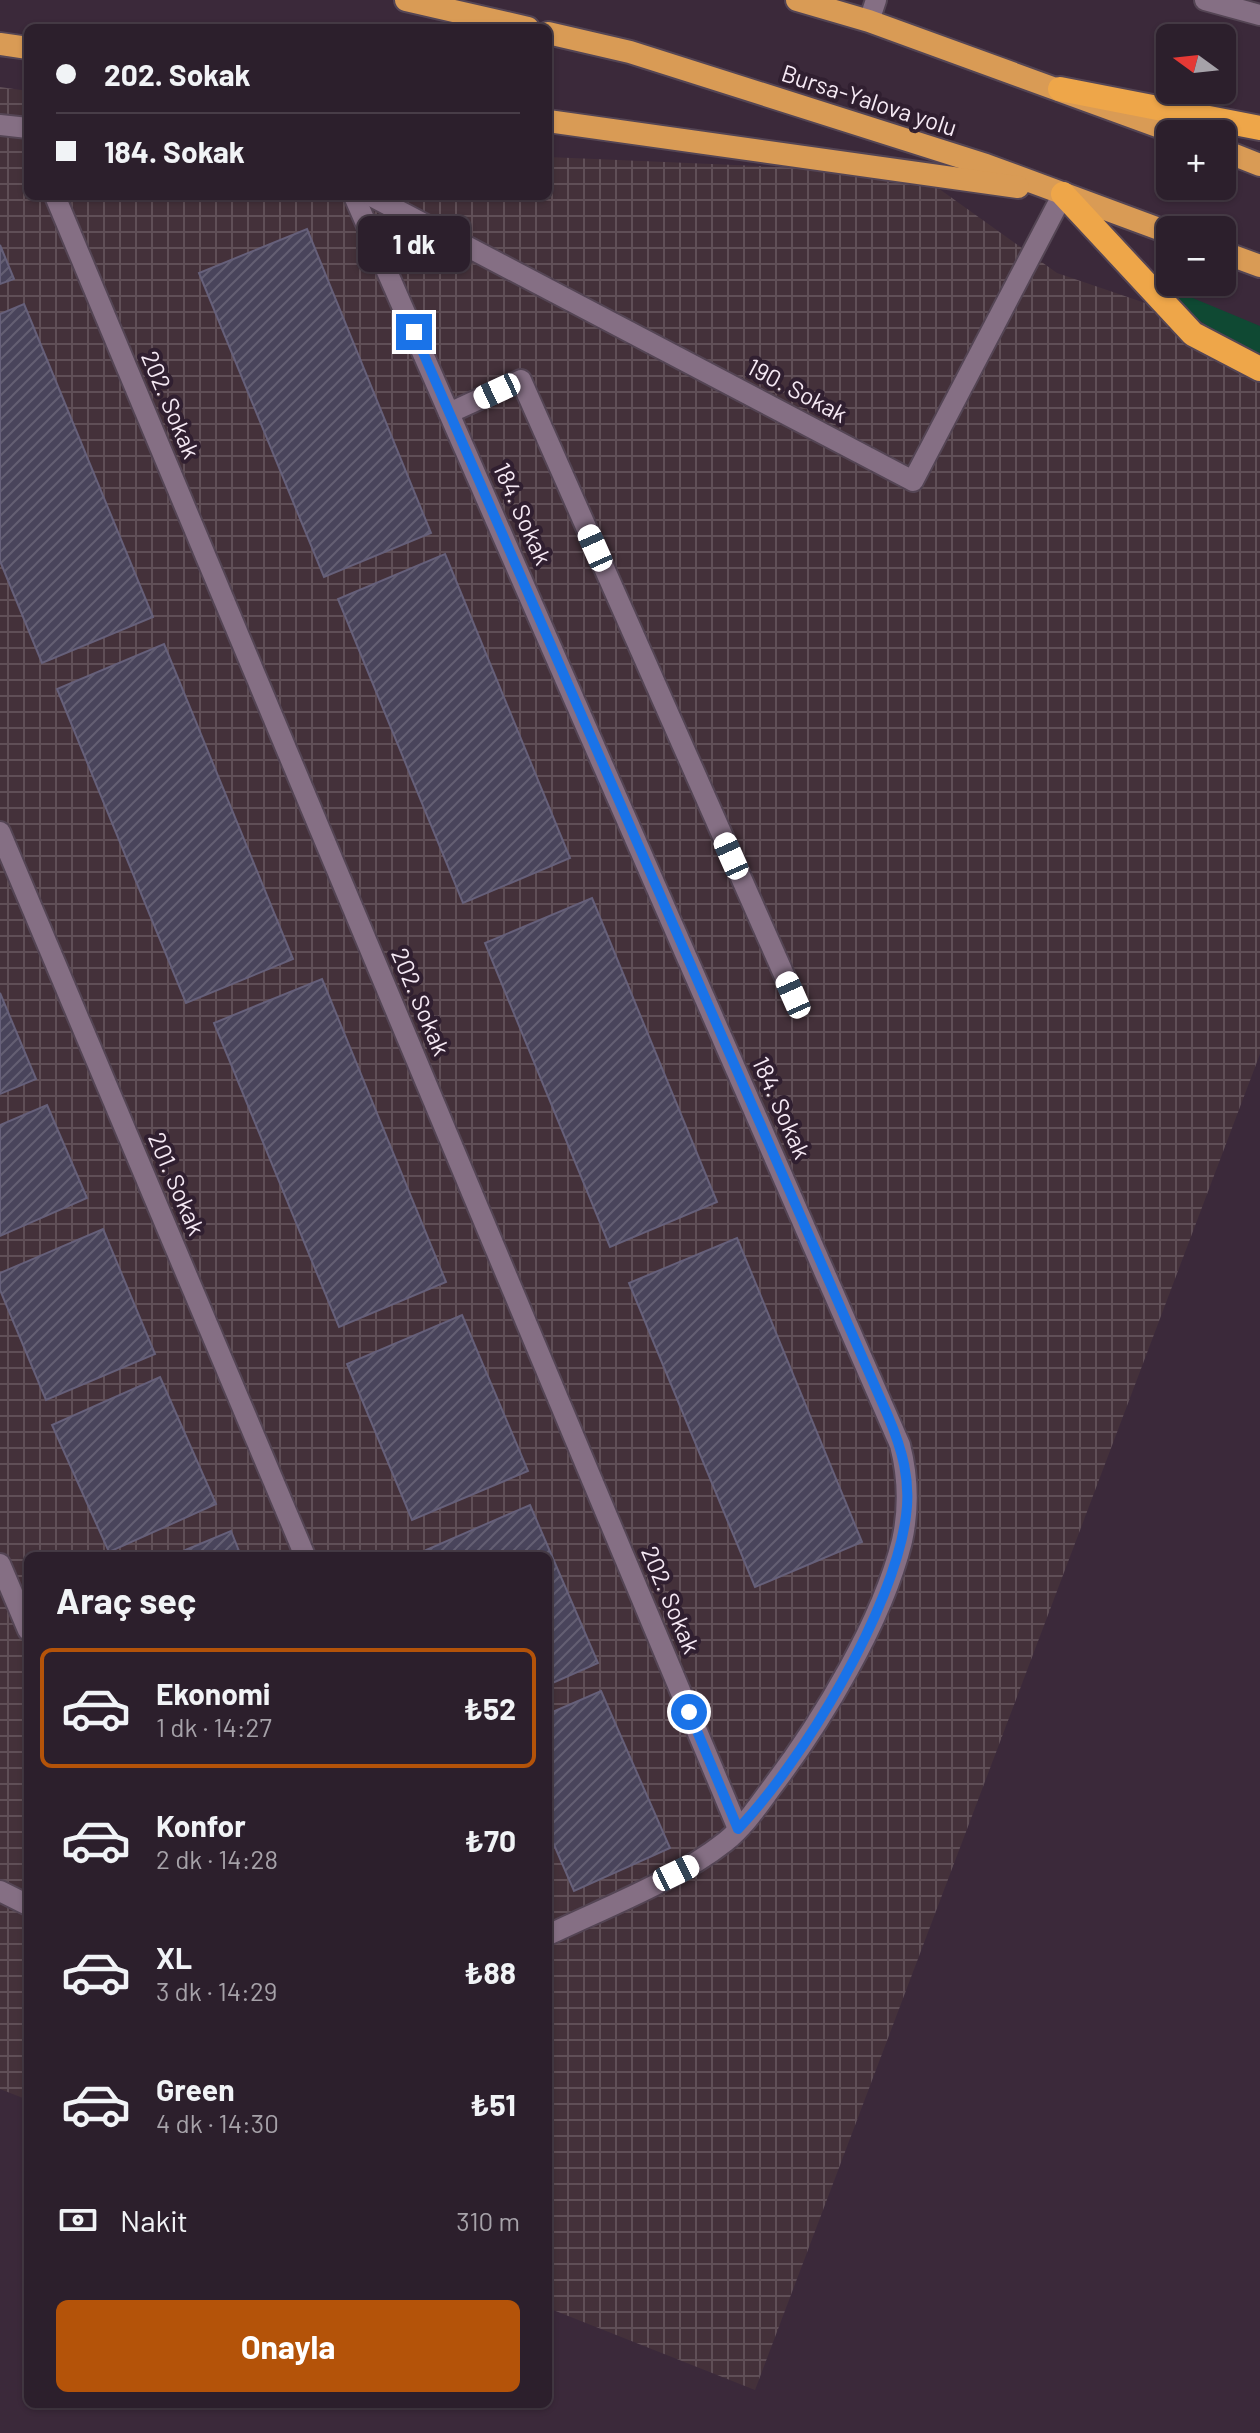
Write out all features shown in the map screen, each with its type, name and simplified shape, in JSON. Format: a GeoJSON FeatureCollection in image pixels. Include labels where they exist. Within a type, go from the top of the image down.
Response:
{"type":"FeatureCollection","features":[{"type":"Feature","properties":{"kind":"highway"},"geometry":{"type":"LineString","coordinates":[[406,0],[511,24]]}},
{"type":"Feature","properties":{"kind":"highway"},"geometry":{"type":"LineString","coordinates":[[797,0],[873,11],[1156,125]]}},
{"type":"Feature","properties":{"kind":"highway","name":"Bursa-Yalova yolu"},"geometry":{"type":"LineString","coordinates":[[552,34],[645,56],[986,165],[1156,228]]}},
{"type":"Feature","properties":{"kind":"highway"},"geometry":{"type":"LineString","coordinates":[[0,44],[24,47]]}},
{"type":"Feature","properties":{"kind":"highway"},"geometry":{"type":"LineString","coordinates":[[1060,89],[1260,128]]}},
{"type":"Feature","properties":{"kind":"highway"},"geometry":{"type":"LineString","coordinates":[[552,122],[1063,194],[1193,334],[1260,369]]}},
{"type":"Feature","properties":{"kind":"highway"},"geometry":{"type":"LineString","coordinates":[[1236,156],[1260,165]]}},
{"type":"Feature","properties":{"kind":"highway"},"geometry":{"type":"LineString","coordinates":[[1236,257],[1260,266]]}},
{"type":"Feature","properties":{"kind":"street"},"geometry":{"type":"LineString","coordinates":[[1205,0],[1260,15]]}},
{"type":"Feature","properties":{"kind":"street"},"geometry":{"type":"LineString","coordinates":[[0,125],[24,129]]}},
{"type":"Feature","properties":{"kind":"street","name":"190. Sokak"},"geometry":{"type":"LineString","coordinates":[[379,200],[913,481],[1063,194]]}},
{"type":"Feature","properties":{"kind":"street","name":"202. Sokak"},"geometry":{"type":"LineString","coordinates":[[57,200],[738,1829]]}},
{"type":"Feature","properties":{"kind":"street","name":"184. Sokak"},"geometry":{"type":"LineString","coordinates":[[356,200],[894,1430],[906,1466],[907,1513],[901,1543],[874,1616],[819,1719],[776,1781],[738,1829],[701,1860],[552,1933]]}},
{"type":"Feature","properties":{"kind":"street"},"geometry":{"type":"LineString","coordinates":[[449,413],[521,380],[793,995]]}},
{"type":"Feature","properties":{"kind":"street","name":"201. Sokak"},"geometry":{"type":"LineString","coordinates":[[0,832],[303,1552]]}},
{"type":"Feature","properties":{"kind":"street"},"geometry":{"type":"LineString","coordinates":[[0,1564],[24,1621]]}},
{"type":"Feature","properties":{"kind":"street"},"geometry":{"type":"LineString","coordinates":[[0,1891],[24,1903]]}},
{"type":"Feature","properties":{"kind":"shaded area"},"geometry":{"type":"Polygon","coordinates":[[[0,87],[24,90],[24,200],[552,200],[552,157],[917,173],[1057,273],[1260,342],[1260,1054],[755,2390],[552,2310],[552,1552],[24,1552],[24,2098],[0,2089],[0,87]]]}},
{"type":"Feature","properties":{"kind":"green space"},"geometry":{"type":"Polygon","coordinates":[[[1172,296],[1188,296],[1260,326],[1260,357],[1210,328],[1172,296]]]}},
{"type":"Feature","properties":{"kind":"building"},"geometry":{"type":"Polygon","coordinates":[[[307,229],[431,533],[324,577],[199,273],[307,229]]]}},
{"type":"Feature","properties":{"kind":"building"},"geometry":{"type":"Polygon","coordinates":[[[0,245],[14,279],[0,284],[0,245]]]}},
{"type":"Feature","properties":{"kind":"building"},"geometry":{"type":"Polygon","coordinates":[[[24,304],[153,617],[42,663],[0,561],[0,314],[24,304]]]}},
{"type":"Feature","properties":{"kind":"building"},"geometry":{"type":"Polygon","coordinates":[[[445,554],[570,858],[463,903],[338,599],[445,554]]]}},
{"type":"Feature","properties":{"kind":"building"},"geometry":{"type":"Polygon","coordinates":[[[164,644],[293,959],[186,1003],[57,689],[164,644]]]}},
{"type":"Feature","properties":{"kind":"building"},"geometry":{"type":"Polygon","coordinates":[[[592,898],[717,1202],[610,1247],[485,943],[592,898]]]}},
{"type":"Feature","properties":{"kind":"building"},"geometry":{"type":"Polygon","coordinates":[[[322,979],[446,1282],[339,1327],[214,1023],[322,979]]]}},
{"type":"Feature","properties":{"kind":"building"},"geometry":{"type":"Polygon","coordinates":[[[0,993],[36,1079],[0,1094],[0,993]]]}},
{"type":"Feature","properties":{"kind":"building"},"geometry":{"type":"Polygon","coordinates":[[[47,1105],[87,1198],[0,1236],[0,1125],[47,1105]]]}},
{"type":"Feature","properties":{"kind":"building"},"geometry":{"type":"Polygon","coordinates":[[[103,1229],[155,1354],[46,1400],[0,1290],[0,1273],[103,1229]]]}},
{"type":"Feature","properties":{"kind":"building"},"geometry":{"type":"Polygon","coordinates":[[[737,1238],[862,1542],[755,1587],[629,1283],[737,1238]]]}},
{"type":"Feature","properties":{"kind":"building"},"geometry":{"type":"Polygon","coordinates":[[[462,1315],[528,1471],[412,1520],[347,1364],[462,1315]]]}},
{"type":"Feature","properties":{"kind":"building"},"geometry":{"type":"Polygon","coordinates":[[[160,1377],[216,1504],[109,1552],[52,1425],[160,1377]]]}},
{"type":"Feature","properties":{"kind":"building"},"geometry":{"type":"Polygon","coordinates":[[[530,1505],[550,1552],[427,1552],[530,1505]]]}},
{"type":"Feature","properties":{"kind":"building"},"geometry":{"type":"Polygon","coordinates":[[[231,1531],[239,1552],[181,1552],[231,1531]]]}},
{"type":"Feature","properties":{"kind":"building"},"geometry":{"type":"Polygon","coordinates":[[[552,1556],[598,1663],[552,1683],[552,1556]]]}},
{"type":"Feature","properties":{"kind":"building"},"geometry":{"type":"Polygon","coordinates":[[[601,1691],[670,1848],[574,1891],[552,1840],[552,1712],[601,1691]]]}},
{"type":"Feature","properties":{"kind":"route"},"geometry":{"type":"LineString","coordinates":[[414,332],[888,1416],[906,1466],[907,1513],[901,1543],[874,1616],[819,1719],[738,1829],[689,1712]]}}]}
